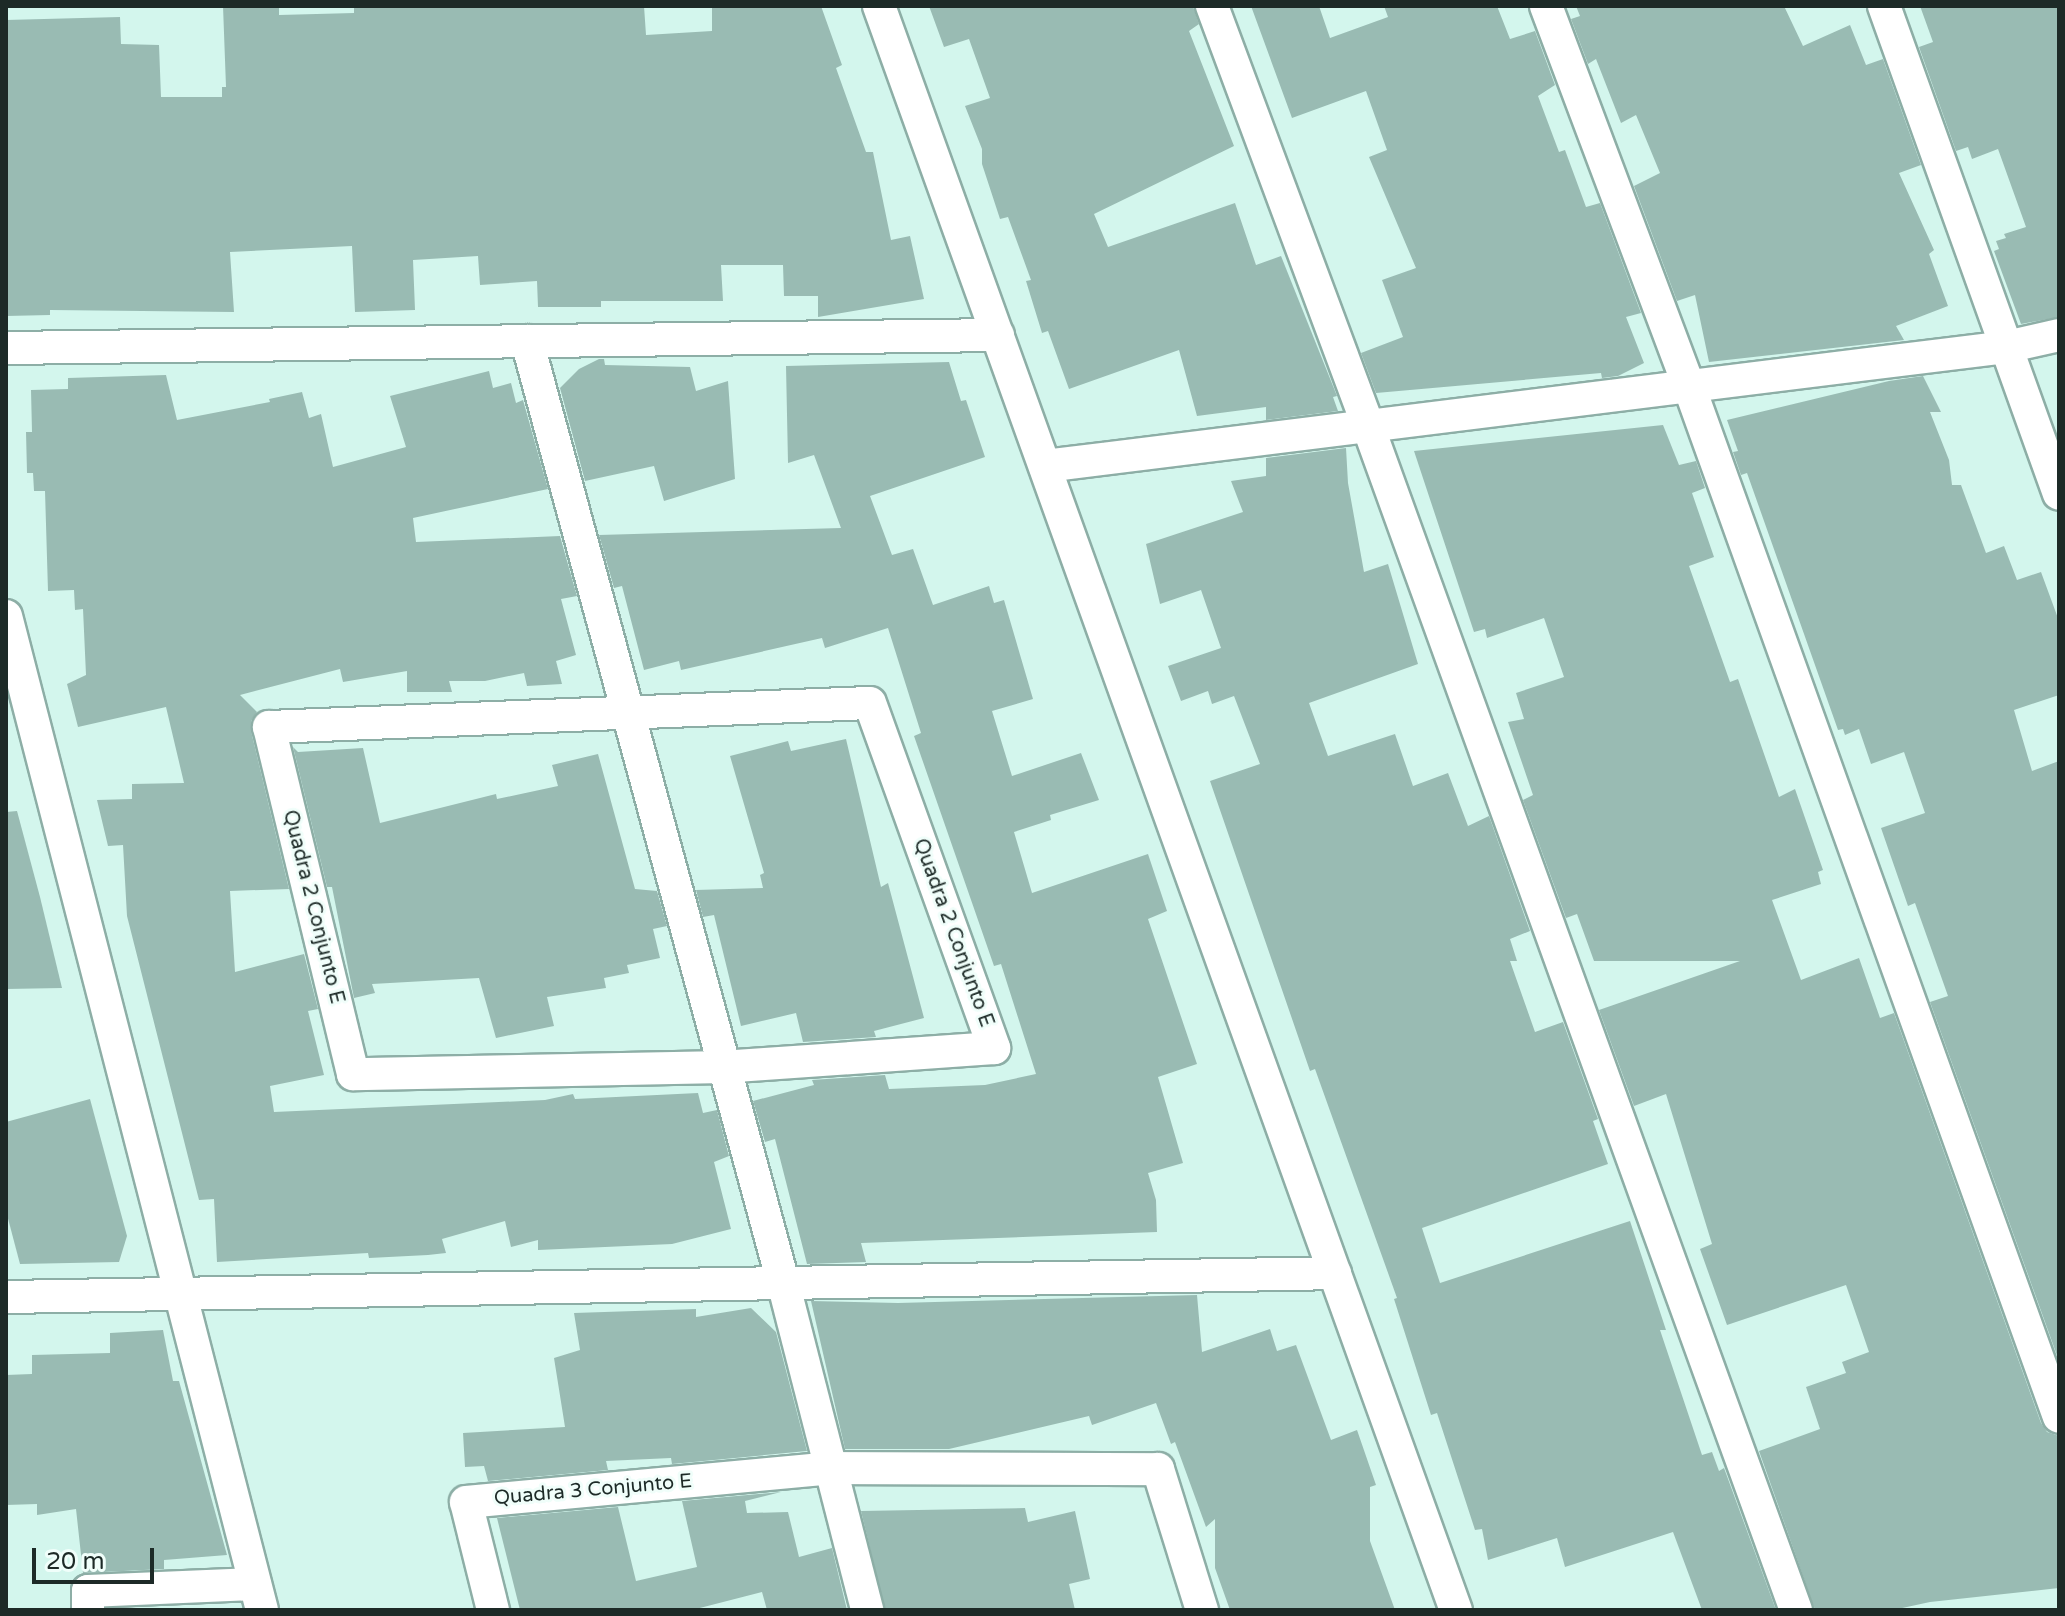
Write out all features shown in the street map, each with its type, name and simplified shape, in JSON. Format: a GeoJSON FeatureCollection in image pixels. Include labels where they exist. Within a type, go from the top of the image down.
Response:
{"type":"FeatureCollection","features":[{"type":"Feature","properties":{"kind":"street"},"geometry":{"type":"LineString","coordinates":[[879,6],[1456,1610]]}},
{"type":"Feature","properties":{"kind":"street"},"geometry":{"type":"LineString","coordinates":[[1212,6],[1368,426],[1796,1610]]}},
{"type":"Feature","properties":{"kind":"street"},"geometry":{"type":"LineString","coordinates":[[1546,6],[1689,386],[2059,1417]]}},
{"type":"Feature","properties":{"kind":"street"},"geometry":{"type":"LineString","coordinates":[[1884,6],[2059,494]]}},
{"type":"Feature","properties":{"kind":"street"},"geometry":{"type":"LineString","coordinates":[[6,348],[998,335]]}},
{"type":"Feature","properties":{"kind":"street"},"geometry":{"type":"LineString","coordinates":[[1045,466],[2006,347],[2059,335]]}},
{"type":"Feature","properties":{"kind":"street"},"geometry":{"type":"LineString","coordinates":[[527,341],[783,1282],[867,1610]]}},
{"type":"Feature","properties":{"kind":"street"},"geometry":{"type":"LineString","coordinates":[[6,616],[15,689],[180,1292],[258,1597],[88,1591],[88,1610]]}},
{"type":"Feature","properties":{"kind":"street","name":"Quadra 2 Conjunto E"},"geometry":{"type":"LineString","coordinates":[[870,703],[994,1048],[725,1067],[353,1074],[269,727],[628,710],[870,703]]}},
{"type":"Feature","properties":{"kind":"street"},"geometry":{"type":"LineString","coordinates":[[6,1297],[1335,1273]]}},
{"type":"Feature","properties":{"kind":"street","name":"Quadra 3 Conjunto E"},"geometry":{"type":"LineString","coordinates":[[493,1610],[466,1502],[830,1468],[1158,1469],[1202,1610]]}},
{"type":"Feature","properties":{"kind":"building"},"geometry":{"type":"Polygon","coordinates":[[[223,6],[279,6],[279,15],[354,13],[354,6],[644,6],[646,35],[712,31],[712,6],[821,6],[842,65],[836,68],[866,152],[873,152],[891,240],[910,236],[924,299],[818,317],[818,296],[784,296],[783,265],[721,265],[723,301],[601,301],[601,307],[538,307],[537,281],[480,285],[478,256],[413,260],[415,310],[355,312],[352,246],[230,252],[234,312],[50,310],[50,315],[6,316],[6,20],[120,17],[121,44],[159,45],[161,97],[222,97],[222,87],[226,87],[223,6]]]}},
{"type":"Feature","properties":{"kind":"building"},"geometry":{"type":"Polygon","coordinates":[[[929,6],[1193,6],[1199,24],[1189,31],[1234,146],[1094,214],[1108,247],[1235,203],[1256,265],[1281,256],[1337,396],[1333,397],[1338,411],[1266,420],[1266,407],[1197,416],[1179,350],[1069,389],[1048,331],[1042,333],[1026,281],[1031,280],[1008,217],[1000,219],[982,164],[982,149],[965,106],[990,98],[969,39],[944,47],[929,6]]]}},
{"type":"Feature","properties":{"kind":"building"},"geometry":{"type":"Polygon","coordinates":[[[1251,6],[1319,6],[1330,38],[1388,17],[1384,6],[1497,6],[1510,39],[1535,31],[1555,85],[1538,96],[1559,152],[1565,150],[1586,207],[1600,203],[1641,313],[1626,317],[1644,363],[1618,376],[1602,378],[1601,373],[1376,393],[1361,353],[1403,337],[1382,280],[1416,268],[1369,157],[1387,150],[1366,91],[1292,118],[1251,6]]]}},
{"type":"Feature","properties":{"kind":"building"},"geometry":{"type":"Polygon","coordinates":[[[1576,6],[1784,6],[1803,46],[1850,25],[1866,65],[1883,59],[1921,165],[1899,173],[1934,250],[1929,254],[1948,306],[1896,326],[1904,340],[1709,362],[1695,295],[1677,301],[1634,186],[1660,173],[1636,115],[1621,123],[1596,59],[1588,64],[1571,19],[1580,16],[1576,6]]]}},
{"type":"Feature","properties":{"kind":"building"},"geometry":{"type":"Polygon","coordinates":[[[1920,6],[2059,6],[2059,317],[2021,324],[1994,251],[1999,249],[1996,241],[2006,238],[2004,234],[2026,227],[1998,149],[1972,159],[1968,147],[1956,151],[1919,47],[1933,42],[1920,6]]]}},
{"type":"Feature","properties":{"kind":"building"},"geometry":{"type":"Polygon","coordinates":[[[604,359],[605,365],[690,367],[696,391],[728,381],[735,479],[664,501],[654,466],[585,481],[560,388],[579,369],[604,359]]]}},
{"type":"Feature","properties":{"kind":"building"},"geometry":{"type":"Polygon","coordinates":[[[949,362],[961,401],[966,400],[985,457],[870,496],[892,555],[913,549],[933,605],[989,586],[994,603],[1004,600],[1033,699],[992,711],[1012,776],[1081,753],[1099,800],[1050,815],[1051,820],[1014,832],[1032,893],[1148,854],[1167,911],[1148,919],[1197,1064],[1158,1077],[1183,1163],[1148,1173],[1156,1200],[1157,1232],[861,1243],[866,1262],[807,1264],[775,1139],[765,1142],[753,1101],[814,1085],[812,1080],[885,1075],[889,1089],[985,1085],[1036,1074],[1001,964],[994,966],[914,736],[921,733],[888,628],[825,648],[822,638],[681,670],[679,661],[644,670],[622,586],[614,588],[599,535],[841,528],[814,455],[788,463],[786,366],[949,362]]]}},
{"type":"Feature","properties":{"kind":"building"},"geometry":{"type":"Polygon","coordinates":[[[489,371],[493,388],[511,383],[516,403],[523,400],[548,489],[413,518],[416,542],[560,536],[577,596],[561,599],[576,655],[556,661],[562,684],[527,686],[524,673],[485,681],[449,681],[452,692],[407,692],[407,671],[343,682],[340,669],[240,695],[257,712],[251,721],[251,731],[289,889],[230,891],[235,972],[304,954],[318,1009],[308,1011],[324,1075],[270,1086],[274,1112],[545,1100],[573,1094],[575,1099],[698,1093],[703,1113],[717,1110],[729,1156],[714,1162],[731,1229],[672,1244],[538,1250],[538,1240],[511,1247],[505,1221],[442,1239],[446,1253],[369,1258],[368,1253],[217,1262],[214,1199],[199,1200],[127,916],[123,845],[108,846],[97,800],[132,799],[132,784],[184,783],[166,707],[78,727],[67,684],[86,675],[83,609],[75,610],[74,590],[48,591],[45,491],[34,491],[33,473],[27,473],[26,432],[32,432],[31,390],[68,389],[68,378],[166,375],[177,420],[270,402],[269,399],[302,392],[309,418],[321,414],[333,467],[406,447],[390,396],[489,371]]]}},
{"type":"Feature","properties":{"kind":"building"},"geometry":{"type":"Polygon","coordinates":[[[1923,376],[1941,412],[1930,412],[1949,460],[1952,485],[1961,485],[1986,553],[2004,546],[2017,580],[2041,572],[2059,621],[2059,695],[2014,710],[2032,771],[2059,761],[2059,1361],[1930,1002],[1948,996],[1915,903],[1908,906],[1881,828],[1925,813],[1904,752],[1871,764],[1859,729],[1845,735],[1843,729],[1838,730],[1747,473],[1741,475],[1733,452],[1738,451],[1727,420],[1889,381],[1923,376]]]}},
{"type":"Feature","properties":{"kind":"building"},"geometry":{"type":"Polygon","coordinates":[[[1663,425],[1679,465],[1696,461],[1705,488],[1692,493],[1714,557],[1689,566],[1730,682],[1738,679],[1779,797],[1795,789],[1823,870],[1818,872],[1821,884],[1772,900],[1801,980],[1859,958],[1880,1018],[1894,1013],[2041,1423],[2047,1432],[2059,1436],[2059,1588],[1930,1602],[1893,1610],[1815,1610],[1759,1451],[1820,1429],[1806,1387],[1846,1373],[1842,1362],[1869,1352],[1846,1285],[1727,1325],[1700,1249],[1712,1244],[1666,1094],[1634,1106],[1599,1010],[1740,961],[1594,961],[1577,914],[1566,918],[1523,800],[1533,795],[1508,722],[1524,719],[1516,693],[1564,677],[1544,618],[1487,638],[1485,629],[1474,632],[1414,451],[1663,425]]]}},
{"type":"Feature","properties":{"kind":"building"},"geometry":{"type":"Polygon","coordinates":[[[1346,448],[1348,483],[1364,572],[1388,564],[1418,664],[1309,703],[1328,756],[1395,734],[1413,786],[1448,773],[1468,826],[1489,816],[1530,931],[1510,939],[1517,961],[1510,961],[1535,1032],[1563,1022],[1598,1119],[1593,1121],[1608,1164],[1422,1228],[1440,1283],[1630,1221],[1666,1330],[1660,1330],[1702,1455],[1712,1452],[1719,1471],[1724,1468],[1776,1610],[1702,1610],[1673,1532],[1565,1567],[1557,1538],[1488,1560],[1482,1529],[1475,1530],[1437,1413],[1431,1415],[1394,1299],[1397,1298],[1315,1069],[1310,1071],[1210,781],[1260,764],[1234,696],[1212,704],[1208,691],[1181,701],[1168,666],[1221,648],[1201,590],[1160,604],[1146,544],[1243,512],[1231,481],[1266,476],[1266,458],[1346,448]]]}},
{"type":"Feature","properties":{"kind":"building"},"geometry":{"type":"Polygon","coordinates":[[[846,739],[881,887],[888,883],[924,1018],[874,1031],[876,1037],[803,1042],[796,1013],[741,1026],[714,915],[703,917],[696,890],[763,888],[760,875],[764,873],[730,756],[788,741],[791,751],[846,739]]]}},
{"type":"Feature","properties":{"kind":"building"},"geometry":{"type":"Polygon","coordinates":[[[293,747],[298,752],[363,748],[380,823],[496,794],[497,799],[558,786],[552,765],[598,754],[635,889],[657,891],[667,926],[653,929],[660,958],[627,965],[629,973],[604,978],[606,988],[547,997],[554,1026],[496,1038],[479,978],[372,984],[375,993],[354,998],[332,887],[327,887],[293,747]]]}},
{"type":"Feature","properties":{"kind":"building"},"geometry":{"type":"Polygon","coordinates":[[[17,811],[62,988],[6,989],[6,812],[17,811]]]}},
{"type":"Feature","properties":{"kind":"building"},"geometry":{"type":"Polygon","coordinates":[[[90,1099],[127,1236],[119,1262],[20,1264],[6,1211],[6,1122],[90,1099]]]}},
{"type":"Feature","properties":{"kind":"building"},"geometry":{"type":"Polygon","coordinates":[[[1197,1295],[1202,1352],[1270,1329],[1277,1351],[1296,1345],[1331,1440],[1357,1430],[1376,1485],[1370,1487],[1370,1541],[1395,1610],[1230,1610],[1215,1568],[1215,1519],[1206,1527],[1175,1442],[1171,1444],[1156,1403],[1092,1425],[1089,1416],[949,1449],[845,1449],[811,1301],[898,1303],[1197,1295]]]}},
{"type":"Feature","properties":{"kind":"building"},"geometry":{"type":"Polygon","coordinates":[[[751,1308],[776,1332],[807,1451],[672,1464],[671,1458],[606,1461],[608,1470],[488,1481],[484,1466],[465,1467],[463,1433],[565,1427],[554,1358],[580,1350],[574,1313],[696,1309],[696,1317],[751,1308]]]}},
{"type":"Feature","properties":{"kind":"building"},"geometry":{"type":"Polygon","coordinates":[[[163,1330],[173,1381],[179,1381],[227,1555],[164,1560],[164,1569],[83,1573],[76,1509],[37,1515],[37,1504],[6,1505],[6,1375],[32,1374],[32,1355],[110,1353],[110,1333],[163,1330]]]}},
{"type":"Feature","properties":{"kind":"building"},"geometry":{"type":"Polygon","coordinates":[[[781,1492],[745,1501],[747,1513],[788,1512],[799,1557],[832,1548],[847,1610],[767,1610],[762,1592],[692,1610],[520,1610],[497,1518],[618,1507],[636,1581],[697,1567],[682,1501],[781,1492]]]}},
{"type":"Feature","properties":{"kind":"building"},"geometry":{"type":"Polygon","coordinates":[[[1025,1508],[1028,1522],[1075,1511],[1090,1579],[1069,1584],[1075,1610],[885,1610],[861,1511],[1025,1508]]]}}]}
